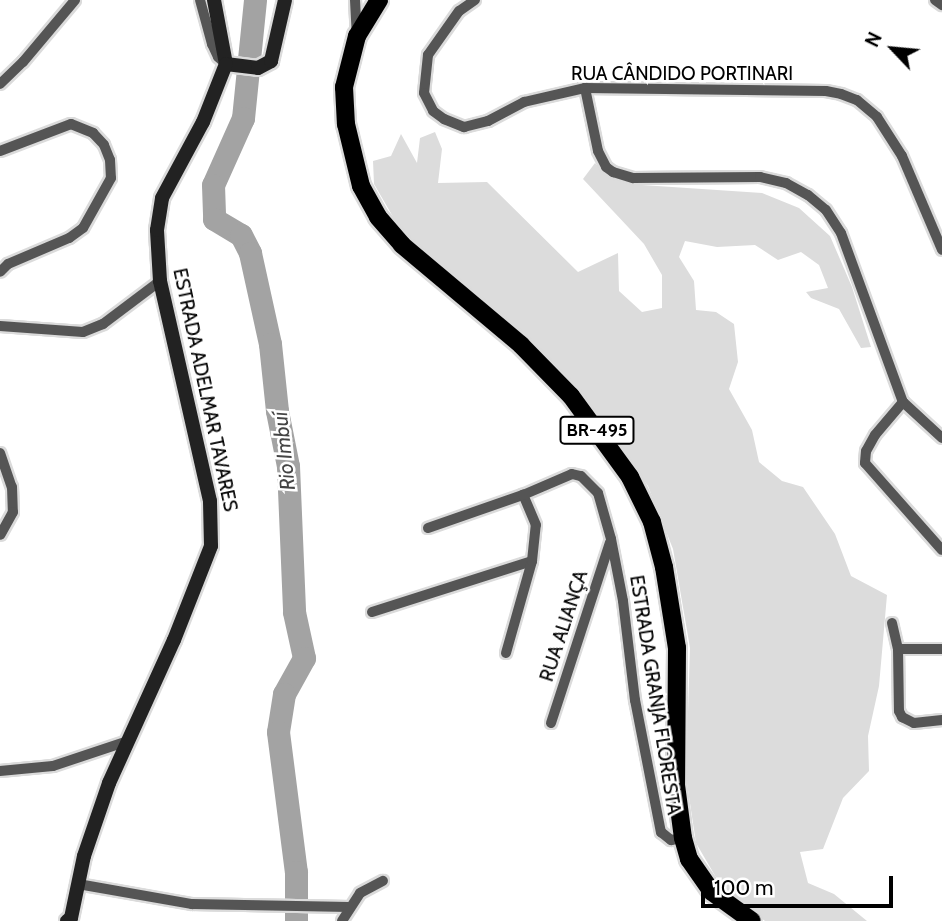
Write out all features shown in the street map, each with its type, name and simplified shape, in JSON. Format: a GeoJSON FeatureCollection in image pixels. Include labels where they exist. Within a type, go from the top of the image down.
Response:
{"type":"FeatureCollection","features":[{"type":"Feature","properties":{"kind":"main road","name":"BR-495"},"geometry":{"type":"LineString","coordinates":[[379,0],[369,11],[357,36],[344,87],[346,124],[361,186],[378,217],[402,245],[521,345],[571,397],[630,477],[652,522],[677,648],[676,785],[683,838],[689,859],[712,892],[751,921]]}},
{"type":"Feature","properties":{"kind":"street"},"geometry":{"type":"LineString","coordinates":[[0,84],[23,62],[75,0]]}},
{"type":"Feature","properties":{"kind":"street"},"geometry":{"type":"LineString","coordinates":[[200,0],[218,57],[232,65],[258,68],[266,65],[274,55],[285,0]]}},
{"type":"Feature","properties":{"kind":"street"},"geometry":{"type":"LineString","coordinates":[[214,0],[232,65]]}},
{"type":"Feature","properties":{"kind":"street"},"geometry":{"type":"LineString","coordinates":[[355,0],[357,36]]}},
{"type":"Feature","properties":{"kind":"street","name":"RUA CÂNDIDO PORTINARI"},"geometry":{"type":"LineString","coordinates":[[475,0],[459,11],[428,55],[424,93],[433,111],[444,120],[464,127],[488,121],[524,102],[585,88],[826,91],[857,100],[877,117],[902,156],[942,250]]}},
{"type":"Feature","properties":{"kind":"street"},"geometry":{"type":"LineString","coordinates":[[935,0],[942,5]]}},
{"type":"Feature","properties":{"kind":"street","name":"ESTRADA ADELMAR TAVARES"},"geometry":{"type":"LineString","coordinates":[[70,920],[84,856],[109,783],[179,628],[204,566],[213,533],[210,501],[160,281],[157,230],[162,198],[232,65]]}},
{"type":"Feature","properties":{"kind":"street"},"geometry":{"type":"LineString","coordinates":[[585,88],[598,151],[606,167],[613,172],[633,178],[760,177],[786,183],[808,195],[826,210],[841,233],[903,402],[942,438]]}},
{"type":"Feature","properties":{"kind":"street"},"geometry":{"type":"LineString","coordinates":[[0,151],[71,124],[93,133],[104,145],[110,160],[111,177],[83,228],[69,238],[36,249],[8,264],[0,272]]}},
{"type":"Feature","properties":{"kind":"street"},"geometry":{"type":"LineString","coordinates":[[2,329],[83,332],[103,324],[160,281]]}},
{"type":"Feature","properties":{"kind":"street"},"geometry":{"type":"LineString","coordinates":[[903,402],[875,435],[866,451],[865,463],[942,550]]}},
{"type":"Feature","properties":{"kind":"street"},"geometry":{"type":"LineString","coordinates":[[0,453],[12,487],[13,499],[13,512],[0,534]]}},
{"type":"Feature","properties":{"kind":"street"},"geometry":{"type":"LineString","coordinates":[[428,528],[523,495],[572,474],[581,476],[598,493],[611,539]]}},
{"type":"Feature","properties":{"kind":"street"},"geometry":{"type":"LineString","coordinates":[[506,653],[532,561],[536,525],[523,495]]}},
{"type":"Feature","properties":{"kind":"street","name":"ESTRADA GRANJA FLORESTA"},"geometry":{"type":"LineString","coordinates":[[611,539],[653,800],[661,832],[671,840],[683,838]]}},
{"type":"Feature","properties":{"kind":"street","name":"RUA ALIANÇA"},"geometry":{"type":"LineString","coordinates":[[551,723],[611,539]]}},
{"type":"Feature","properties":{"kind":"street"},"geometry":{"type":"LineString","coordinates":[[372,612],[532,561]]}},
{"type":"Feature","properties":{"kind":"street"},"geometry":{"type":"LineString","coordinates":[[892,624],[898,649],[899,710],[902,718],[914,723],[942,720]]}},
{"type":"Feature","properties":{"kind":"street"},"geometry":{"type":"LineString","coordinates":[[898,649],[942,649]]}},
{"type":"Feature","properties":{"kind":"street"},"geometry":{"type":"LineString","coordinates":[[0,771],[53,766],[128,741]]}},
{"type":"Feature","properties":{"kind":"street"},"geometry":{"type":"LineString","coordinates":[[342,921],[360,894],[383,881]]}},
{"type":"Feature","properties":{"kind":"street"},"geometry":{"type":"LineString","coordinates":[[78,884],[192,904],[349,907]]}},
{"type":"Feature","properties":{"kind":"shaded area"},"geometry":{"type":"Polygon","coordinates":[[[435,132],[442,149],[438,183],[487,182],[578,272],[618,253],[619,291],[642,312],[662,308],[662,275],[644,244],[583,179],[595,163],[606,175],[642,185],[762,193],[799,208],[830,236],[852,287],[871,347],[861,348],[839,309],[811,298],[806,292],[828,288],[819,265],[801,252],[778,260],[755,245],[717,247],[685,241],[679,257],[694,281],[696,310],[716,312],[734,324],[738,362],[729,389],[752,430],[759,462],[782,481],[803,487],[835,534],[851,576],[887,595],[879,686],[868,736],[869,771],[843,798],[823,849],[800,852],[808,883],[834,894],[867,921],[765,921],[724,891],[696,843],[686,777],[690,648],[673,549],[648,486],[589,405],[526,335],[421,250],[396,222],[374,184],[373,161],[391,156],[401,134],[417,163],[420,138],[435,132]]]}},
{"type":"Feature","properties":{"kind":"waterway","name":"Rio Imbuí"},"geometry":{"type":"LineString","coordinates":[[255,0],[243,118],[213,185],[214,219],[241,235],[250,253],[270,344],[277,411],[288,466],[294,612],[304,658],[284,694],[278,732],[296,872],[296,921]]}}]}
